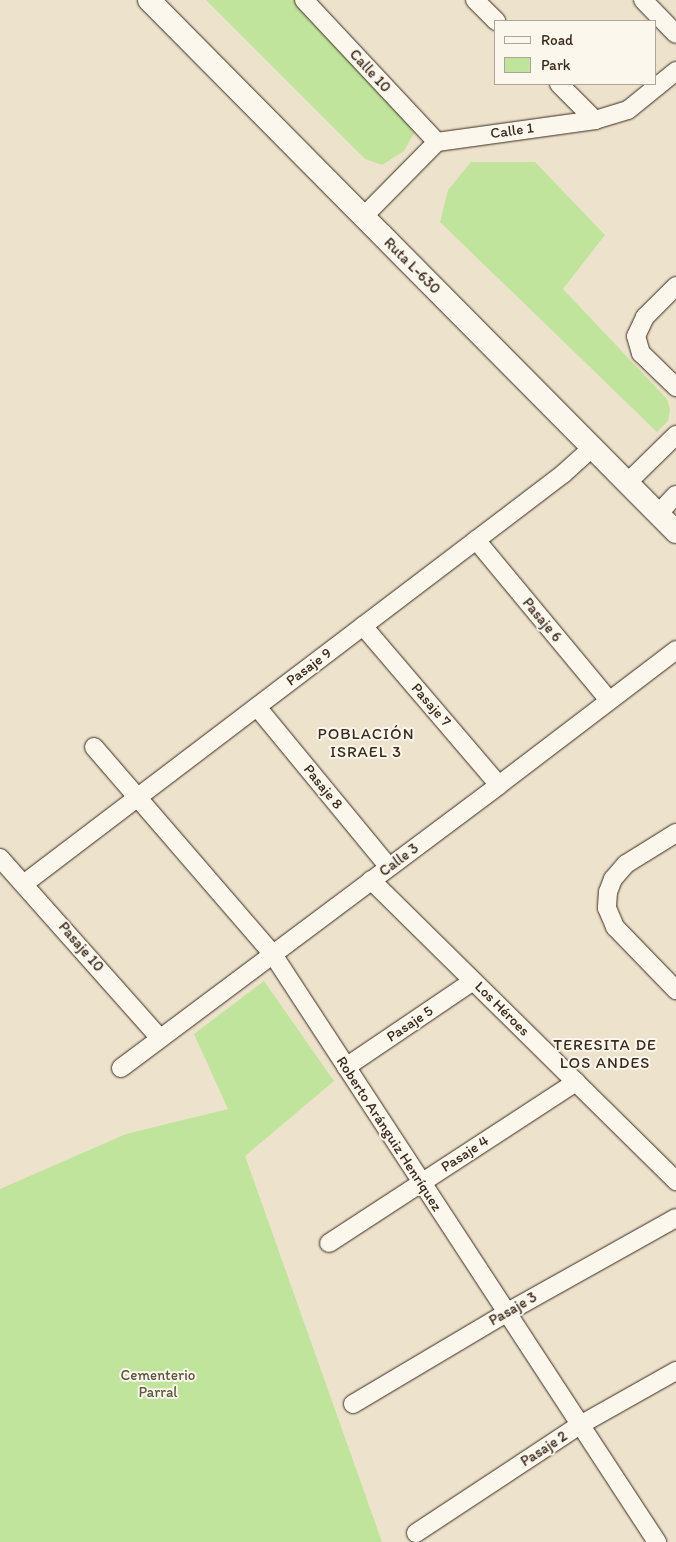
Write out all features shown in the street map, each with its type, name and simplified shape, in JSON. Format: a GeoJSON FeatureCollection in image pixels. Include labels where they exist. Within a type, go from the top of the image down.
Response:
{"type":"FeatureCollection","features":[{"type":"Feature","properties":{"kind":"street","name":"Ruta L-630"},"geometry":{"type":"LineString","coordinates":[[149,0],[676,532]]}},
{"type":"Feature","properties":{"kind":"street","name":"Calle 10"},"geometry":{"type":"LineString","coordinates":[[304,0],[437,142]]}},
{"type":"Feature","properties":{"kind":"street"},"geometry":{"type":"LineString","coordinates":[[475,0],[495,20]]}},
{"type":"Feature","properties":{"kind":"street"},"geometry":{"type":"LineString","coordinates":[[643,0],[676,34]]}},
{"type":"Feature","properties":{"kind":"street","name":"Calle 1"},"geometry":{"type":"LineString","coordinates":[[437,142],[595,120],[628,110],[676,71]]}},
{"type":"Feature","properties":{"kind":"street"},"geometry":{"type":"LineString","coordinates":[[560,85],[595,120]]}},
{"type":"Feature","properties":{"kind":"street"},"geometry":{"type":"LineString","coordinates":[[364,217],[437,142]]}},
{"type":"Feature","properties":{"kind":"street"},"geometry":{"type":"LineString","coordinates":[[676,286],[645,316],[636,336],[641,353],[676,387]]}},
{"type":"Feature","properties":{"kind":"street"},"geometry":{"type":"LineString","coordinates":[[627,483],[676,435]]}},
{"type":"Feature","properties":{"kind":"street","name":"Pasaje 9"},"geometry":{"type":"LineString","coordinates":[[25,883],[476,540],[592,448]]}},
{"type":"Feature","properties":{"kind":"street"},"geometry":{"type":"LineString","coordinates":[[658,514],[676,495]]}},
{"type":"Feature","properties":{"kind":"street","name":"Pasaje 6"},"geometry":{"type":"LineString","coordinates":[[476,540],[609,700]]}},
{"type":"Feature","properties":{"kind":"street","name":"Pasaje 7"},"geometry":{"type":"LineString","coordinates":[[363,626],[499,785]]}},
{"type":"Feature","properties":{"kind":"street","name":"Calle 3"},"geometry":{"type":"LineString","coordinates":[[121,1068],[676,650]]}},
{"type":"Feature","properties":{"kind":"street","name":"Pasaje 8"},"geometry":{"type":"LineString","coordinates":[[257,707],[389,867]]}},
{"type":"Feature","properties":{"kind":"street","name":"Roberto Aránguiz Henríquez"},"geometry":{"type":"LineString","coordinates":[[94,747],[272,953],[421,1184],[657,1542]]}},
{"type":"Feature","properties":{"kind":"street"},"geometry":{"type":"LineString","coordinates":[[676,833],[626,864],[613,879],[608,892],[607,908],[615,926],[676,990]]}},
{"type":"Feature","properties":{"kind":"street","name":"Pasaje 10"},"geometry":{"type":"LineString","coordinates":[[0,858],[25,883],[160,1038]]}},
{"type":"Feature","properties":{"kind":"street","name":"Los Héroes"},"geometry":{"type":"LineString","coordinates":[[371,880],[676,1181]]}},
{"type":"Feature","properties":{"kind":"street","name":"Pasaje 5"},"geometry":{"type":"LineString","coordinates":[[346,1067],[473,981]]}},
{"type":"Feature","properties":{"kind":"street","name":"Pasaje 4"},"geometry":{"type":"LineString","coordinates":[[329,1243],[576,1082]]}},
{"type":"Feature","properties":{"kind":"street","name":"Pasaje 3"},"geometry":{"type":"LineString","coordinates":[[353,1404],[506,1313],[676,1218]]}},
{"type":"Feature","properties":{"kind":"street","name":"Pasaje 2"},"geometry":{"type":"LineString","coordinates":[[416,1533],[580,1425],[676,1370]]}},
{"type":"Feature","properties":{"kind":"green space"},"geometry":{"type":"Polygon","coordinates":[[[206,0],[294,0],[417,128],[404,151],[382,165],[365,159],[206,0]]]}},
{"type":"Feature","properties":{"kind":"green space"},"geometry":{"type":"Polygon","coordinates":[[[471,162],[535,162],[605,235],[563,289],[667,399],[670,410],[668,421],[657,432],[440,222],[448,190],[471,162]]]}},
{"type":"Feature","properties":{"kind":"green space","name":"Cementerio Parral"},"geometry":{"type":"Polygon","coordinates":[[[264,981],[334,1081],[245,1156],[382,1542],[0,1542],[0,1189],[126,1134],[228,1109],[194,1034],[264,981]]]}},
{"type":"Feature","properties":{"kind":"district","name":"POBLACIÓN ISRAEL 3"},"geometry":{"type":"Point","coordinates":[366,743]}},
{"type":"Feature","properties":{"kind":"district","name":"TERESITA DE LOS ANDES"},"geometry":{"type":"Point","coordinates":[605,1054]}}]}
